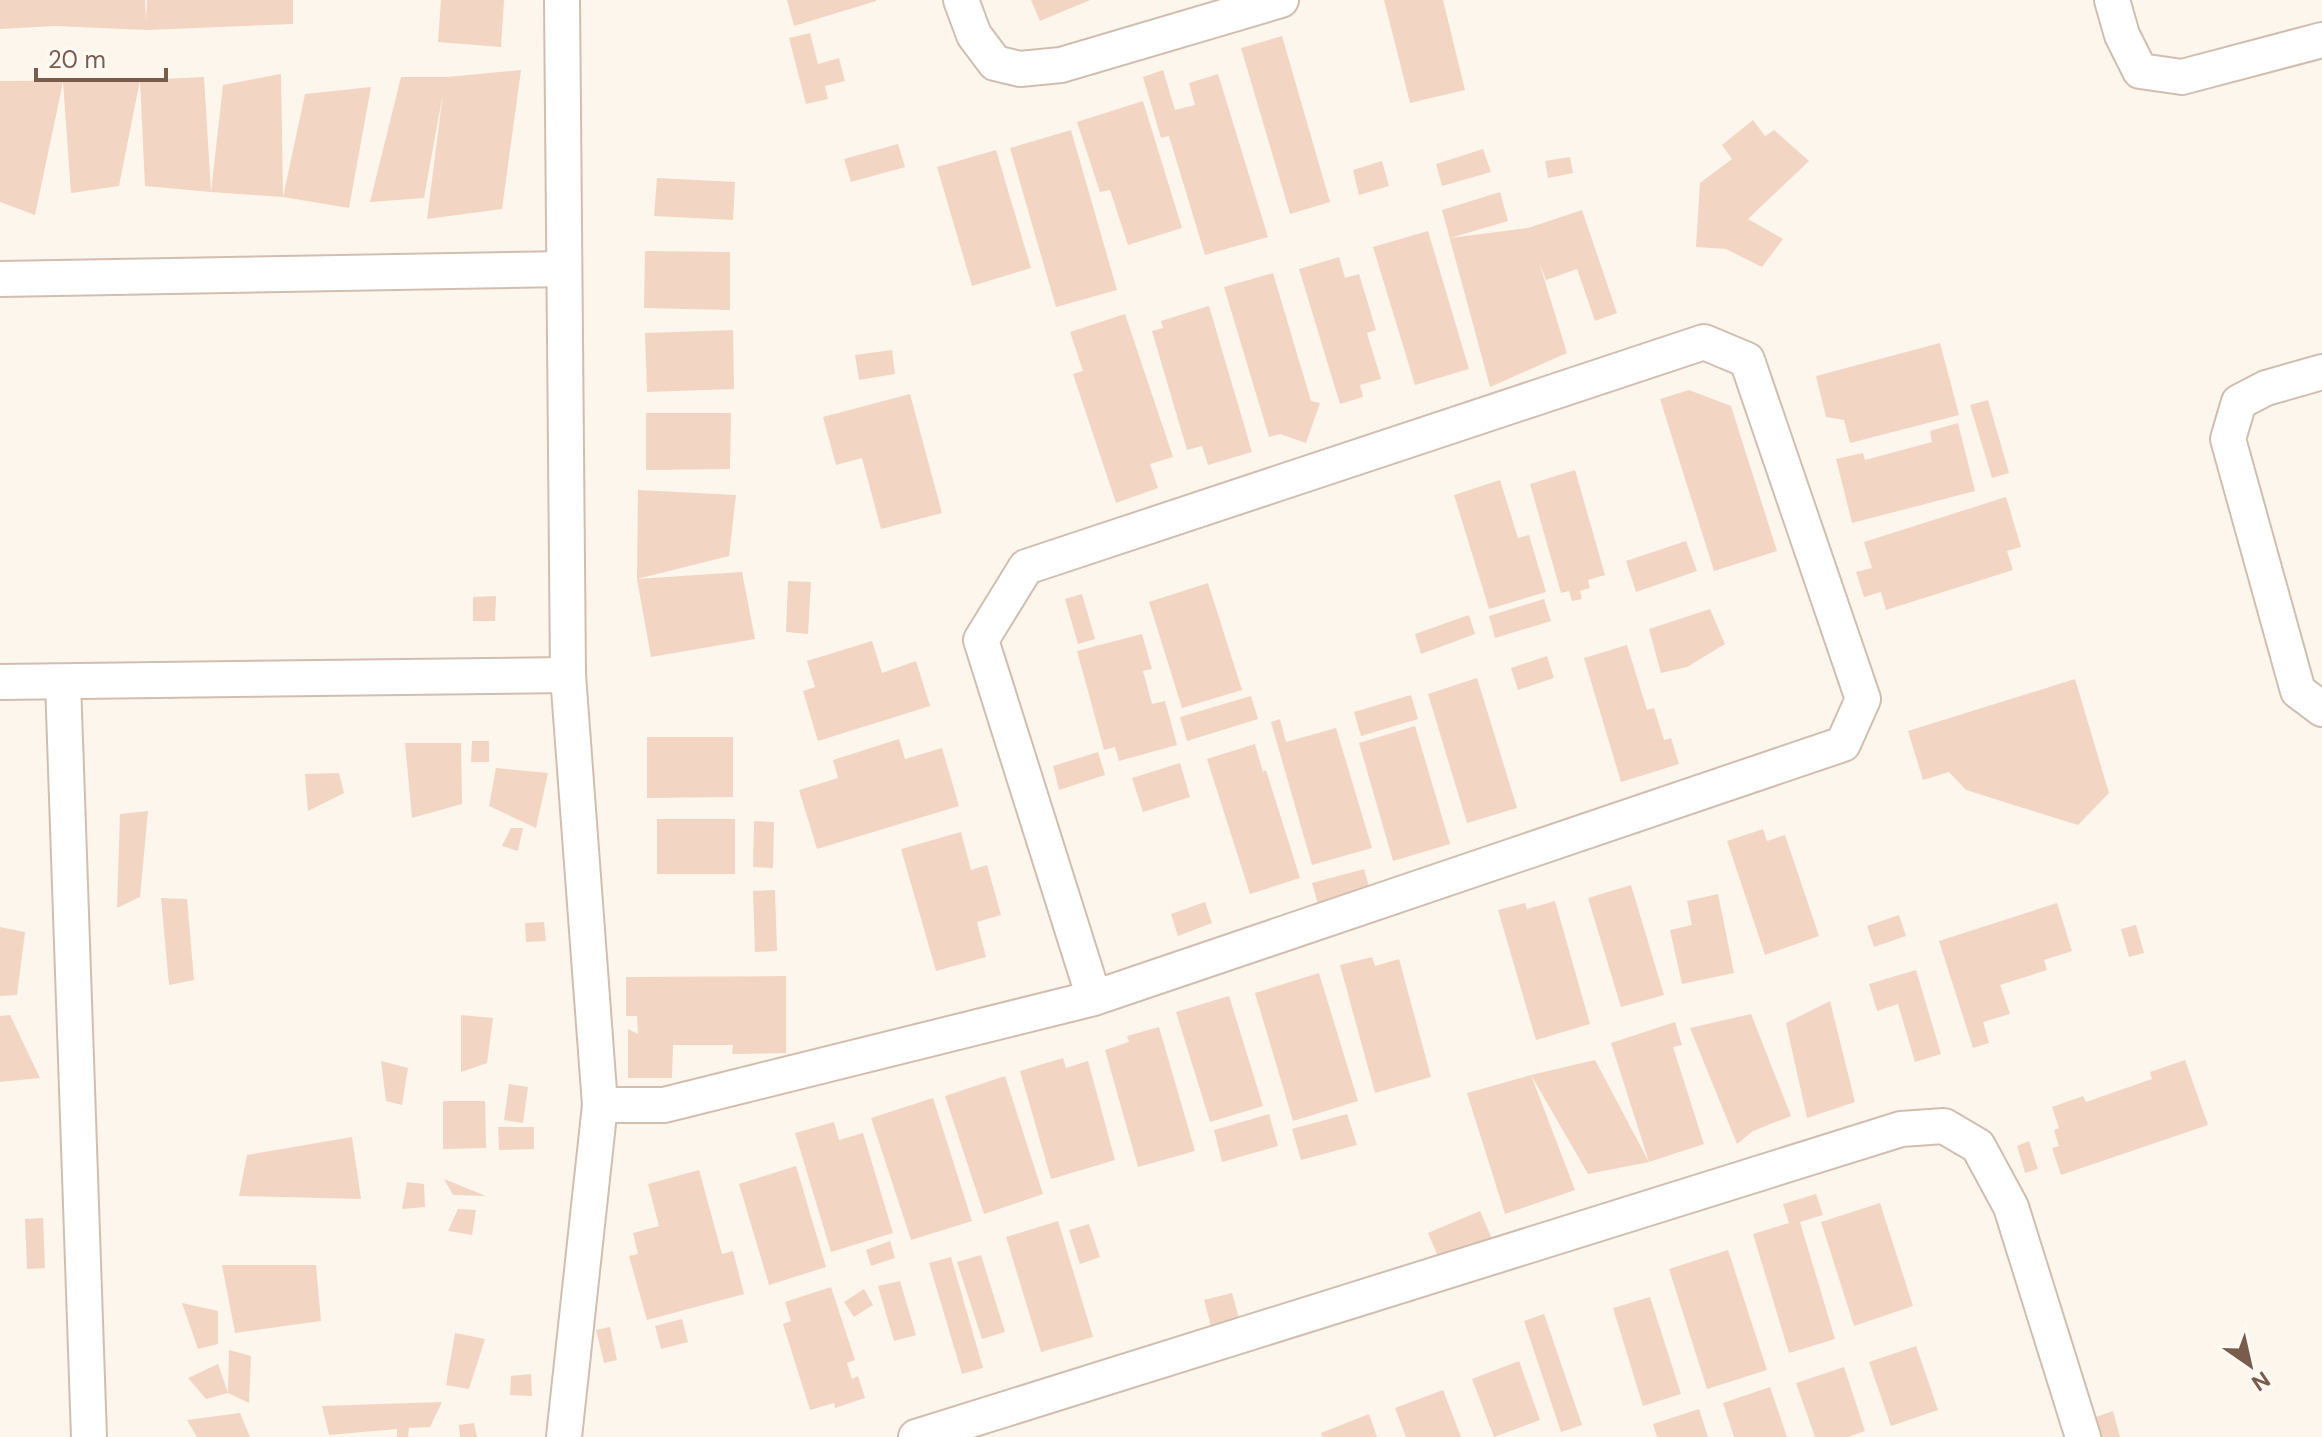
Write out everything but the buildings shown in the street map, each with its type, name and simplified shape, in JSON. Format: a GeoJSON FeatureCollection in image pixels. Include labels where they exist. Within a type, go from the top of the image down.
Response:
{"type":"FeatureCollection","features":[{"type":"Feature","properties":{"kind":"street"},"geometry":{"type":"LineString","coordinates":[[562,0],[568,675],[600,1105],[564,1437]]}},
{"type":"Feature","properties":{"kind":"street"},"geometry":{"type":"LineString","coordinates":[[961,0],[974,35],[995,63],[1020,69],[1061,65],[1281,0]]}},
{"type":"Feature","properties":{"kind":"street"},"geometry":{"type":"LineString","coordinates":[[2112,0],[2122,35],[2140,71],[2182,77],[2322,40]]}},
{"type":"Feature","properties":{"kind":"street"},"geometry":{"type":"LineString","coordinates":[[0,279],[564,269]]}},
{"type":"Feature","properties":{"kind":"street"},"geometry":{"type":"LineString","coordinates":[[600,1105],[664,1105],[1094,998],[1843,744],[1863,699],[1747,360],[1704,342],[1026,567],[981,640],[1094,998]]}},
{"type":"Feature","properties":{"kind":"street"},"geometry":{"type":"LineString","coordinates":[[2322,372],[2266,388],[2239,402],[2228,439],[2298,691],[2322,709]]}},
{"type":"Feature","properties":{"kind":"street"},"geometry":{"type":"LineString","coordinates":[[0,682],[568,675]]}},
{"type":"Feature","properties":{"kind":"street"},"geometry":{"type":"LineString","coordinates":[[63,682],[89,1437]]}},
{"type":"Feature","properties":{"kind":"street"},"geometry":{"type":"LineString","coordinates":[[916,1437],[1901,1129],[1944,1126],[1978,1146],[2011,1207],[2083,1437]]}}]}
